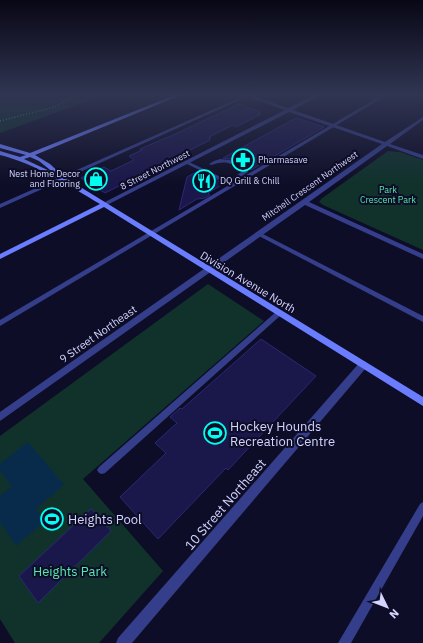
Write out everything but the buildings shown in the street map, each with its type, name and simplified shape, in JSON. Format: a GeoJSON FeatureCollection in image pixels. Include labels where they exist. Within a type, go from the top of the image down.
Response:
{"type":"FeatureCollection","features":[{"type":"Feature","properties":{"kind":"main road"},"geometry":{"type":"LineString","coordinates":[[20,159],[105,125]]}},
{"type":"Feature","properties":{"kind":"main road","name":"Division Avenue North"},"geometry":{"type":"LineString","coordinates":[[0,146],[31,155],[52,167],[63,179]]}},
{"type":"Feature","properties":{"kind":"main road","name":"Division Avenue North"},"geometry":{"type":"LineString","coordinates":[[1,153],[20,159],[45,172],[63,179],[423,402]]}},
{"type":"Feature","properties":{"kind":"main road"},"geometry":{"type":"LineString","coordinates":[[0,257],[105,204]]}},
{"type":"Feature","properties":{"kind":"street","name":"8 Street Northwest"},"geometry":{"type":"LineString","coordinates":[[105,204],[260,125]]}},
{"type":"Feature","properties":{"kind":"street","name":"Mitchell Crescent Northwest"},"geometry":{"type":"LineString","coordinates":[[208,270],[413,125]]}},
{"type":"Feature","properties":{"kind":"street"},"geometry":{"type":"LineString","coordinates":[[334,126],[423,157]]}},
{"type":"Feature","properties":{"kind":"street"},"geometry":{"type":"LineString","coordinates":[[304,202],[423,257]]}},
{"type":"Feature","properties":{"kind":"street","name":"9 Street Northeast"},"geometry":{"type":"LineString","coordinates":[[0,417],[208,270]]}},
{"type":"Feature","properties":{"kind":"street","name":"10 Street Northeast"},"geometry":{"type":"LineString","coordinates":[[123,643],[363,365]]}},
{"type":"Feature","properties":{"kind":"lane"},"geometry":{"type":"LineString","coordinates":[[0,206],[181,125]]}},
{"type":"Feature","properties":{"kind":"lane"},"geometry":{"type":"LineString","coordinates":[[0,323],[334,126]]}},
{"type":"Feature","properties":{"kind":"lane"},"geometry":{"type":"LineString","coordinates":[[187,162],[224,181],[232,180],[246,172],[245,168],[226,160],[219,160],[211,164]]}},
{"type":"Feature","properties":{"kind":"lane"},"geometry":{"type":"LineString","coordinates":[[259,234],[423,319]]}},
{"type":"Feature","properties":{"kind":"lane"},"geometry":{"type":"LineString","coordinates":[[102,470],[279,313]]}},
{"type":"Feature","properties":{"kind":"lane"},"geometry":{"type":"LineString","coordinates":[[344,643],[423,507]]}},
{"type":"Feature","properties":{"kind":"green space"},"geometry":{"type":"Polygon","coordinates":[[[0,125],[22,125],[0,133],[0,125]]]}},
{"type":"Feature","properties":{"kind":"green space","name":"Park Crescent Park"},"geometry":{"type":"Polygon","coordinates":[[[388,151],[400,152],[423,160],[423,250],[319,202],[321,199],[388,151]]]}},
{"type":"Feature","properties":{"kind":"green space","name":"Heights Park"},"geometry":{"type":"Polygon","coordinates":[[[208,284],[264,321],[83,479],[163,571],[99,643],[15,643],[0,619],[0,436],[208,284]]]}},
{"type":"Feature","properties":{"kind":"water"},"geometry":{"type":"Polygon","coordinates":[[[28,442],[64,485],[36,509],[45,521],[16,546],[0,522],[0,496],[12,486],[0,471],[0,464],[28,442]]]}},
{"type":"Feature","properties":{"kind":"place","name":"Pharmasave"},"geometry":{"type":"Point","coordinates":[243,160]}},
{"type":"Feature","properties":{"kind":"place","name":"Nest Home Decor and Flooring"},"geometry":{"type":"Point","coordinates":[96,179]}},
{"type":"Feature","properties":{"kind":"place","name":"DQ Grill & Chill"},"geometry":{"type":"Point","coordinates":[204,181]}},
{"type":"Feature","properties":{"kind":"place","name":"Hockey Hounds Recreation Centre"},"geometry":{"type":"Point","coordinates":[215,433]}},
{"type":"Feature","properties":{"kind":"place","name":"Heights Pool"},"geometry":{"type":"Point","coordinates":[52,519]}}]}
